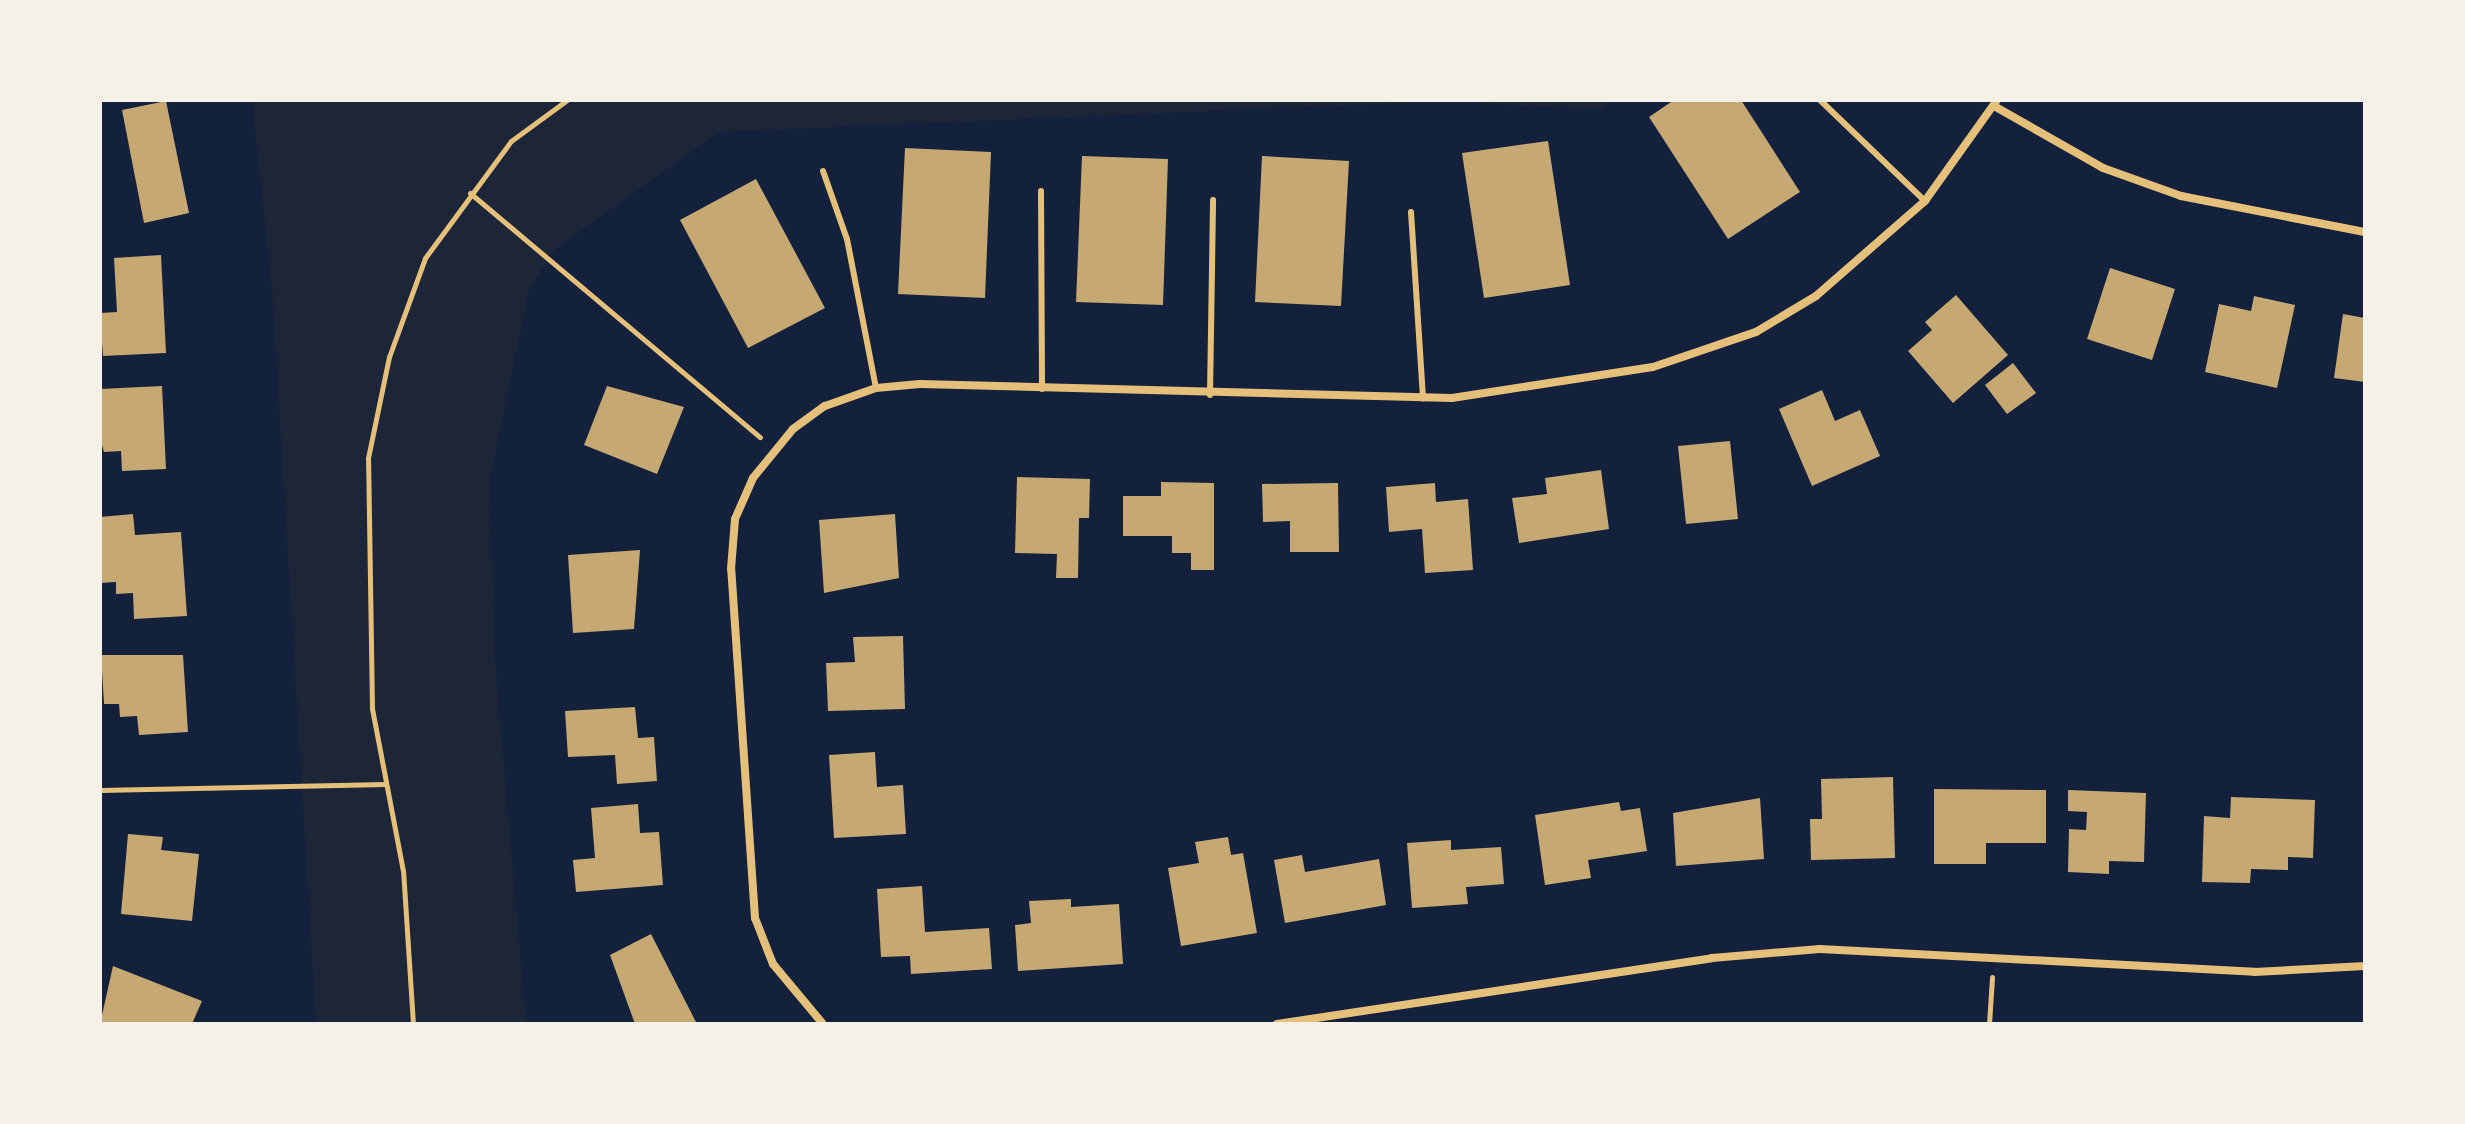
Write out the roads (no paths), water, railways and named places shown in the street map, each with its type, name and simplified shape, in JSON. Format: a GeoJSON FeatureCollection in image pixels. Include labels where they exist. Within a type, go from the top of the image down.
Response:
{"type":"FeatureCollection","features":[{"type":"Feature","properties":{"kind":"street"},"geometry":{"type":"LineString","coordinates":[[823,1024],[773,964],[749,880],[731,569],[735,519],[774,449],[825,406],[876,388],[1423,399],[1602,379],[1756,332],[1816,296],[1925,201],[1996,103],[2103,168],[2181,196],[2365,232]]}},
{"type":"Feature","properties":{"kind":"street"},"geometry":{"type":"LineString","coordinates":[[1277,1024],[1712,958],[1820,949],[2254,972],[2365,966]]}},
{"type":"Feature","properties":{"kind":"lane"},"geometry":{"type":"LineString","coordinates":[[1820,100],[1925,201]]}},
{"type":"Feature","properties":{"kind":"lane"},"geometry":{"type":"LineString","coordinates":[[823,171],[847,239],[876,388]]}},
{"type":"Feature","properties":{"kind":"lane"},"geometry":{"type":"LineString","coordinates":[[1041,191],[1042,389]]}},
{"type":"Feature","properties":{"kind":"lane"},"geometry":{"type":"LineString","coordinates":[[1210,395],[1213,200]]}},
{"type":"Feature","properties":{"kind":"lane"},"geometry":{"type":"LineString","coordinates":[[1411,212],[1423,399]]}}]}
